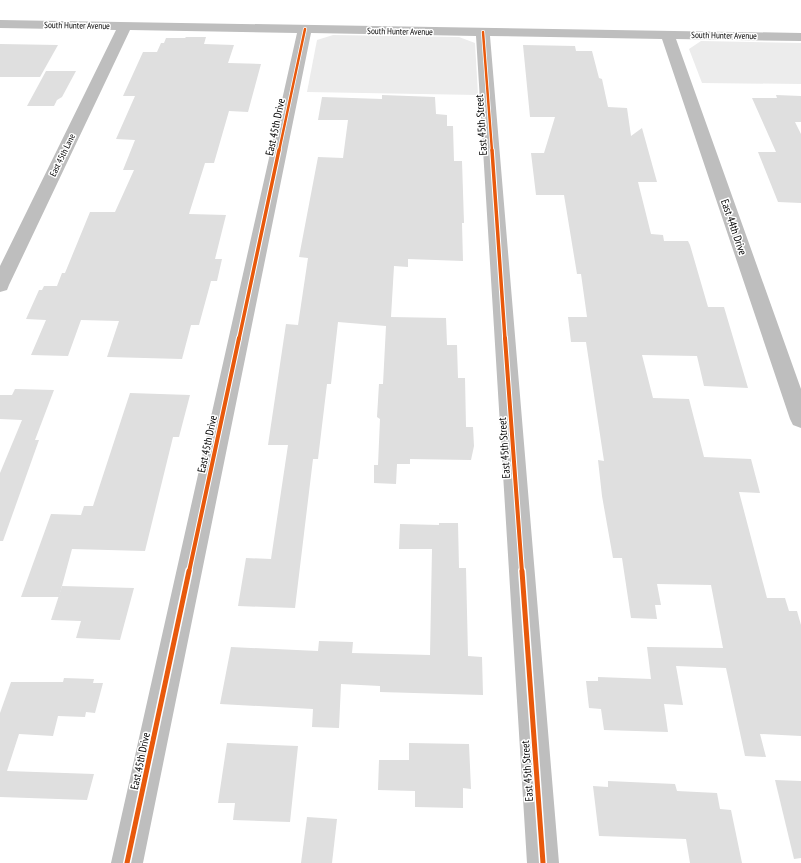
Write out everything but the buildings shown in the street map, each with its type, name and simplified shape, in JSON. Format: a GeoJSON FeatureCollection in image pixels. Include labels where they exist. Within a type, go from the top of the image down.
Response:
{"type":"FeatureCollection","features":[{"type":"Feature","properties":{"kind":"street","name":"South Hunter Avenue"},"geometry":{"type":"LineString","coordinates":[[0,24],[801,37]]}},
{"type":"Feature","properties":{"kind":"street","name":"East 45th Lane"},"geometry":{"type":"LineString","coordinates":[[0,284],[125,26]]}},
{"type":"Feature","properties":{"kind":"street","name":"East 45th Drive"},"geometry":{"type":"LineString","coordinates":[[127,863],[305,29]]}},
{"type":"Feature","properties":{"kind":"street","name":"East 45th Street"},"geometry":{"type":"LineString","coordinates":[[483,32],[543,863]]}},
{"type":"Feature","properties":{"kind":"street","name":"East 44th Drive"},"geometry":{"type":"LineString","coordinates":[[667,34],[801,419]]}},
{"type":"Feature","properties":{"kind":"shaded area"},"geometry":{"type":"Polygon","coordinates":[[[333,35],[459,37],[475,43],[478,95],[307,92],[317,40],[333,35]]]}},
{"type":"Feature","properties":{"kind":"shaded area"},"geometry":{"type":"Polygon","coordinates":[[[701,41],[801,43],[801,84],[702,83],[689,49],[701,41]]]}},
{"type":"Feature","properties":{"kind":"cycle path"},"geometry":{"type":"LineString","coordinates":[[127,863],[305,29]]}},
{"type":"Feature","properties":{"kind":"cycle path"},"geometry":{"type":"LineString","coordinates":[[483,32],[543,863]]}}]}
